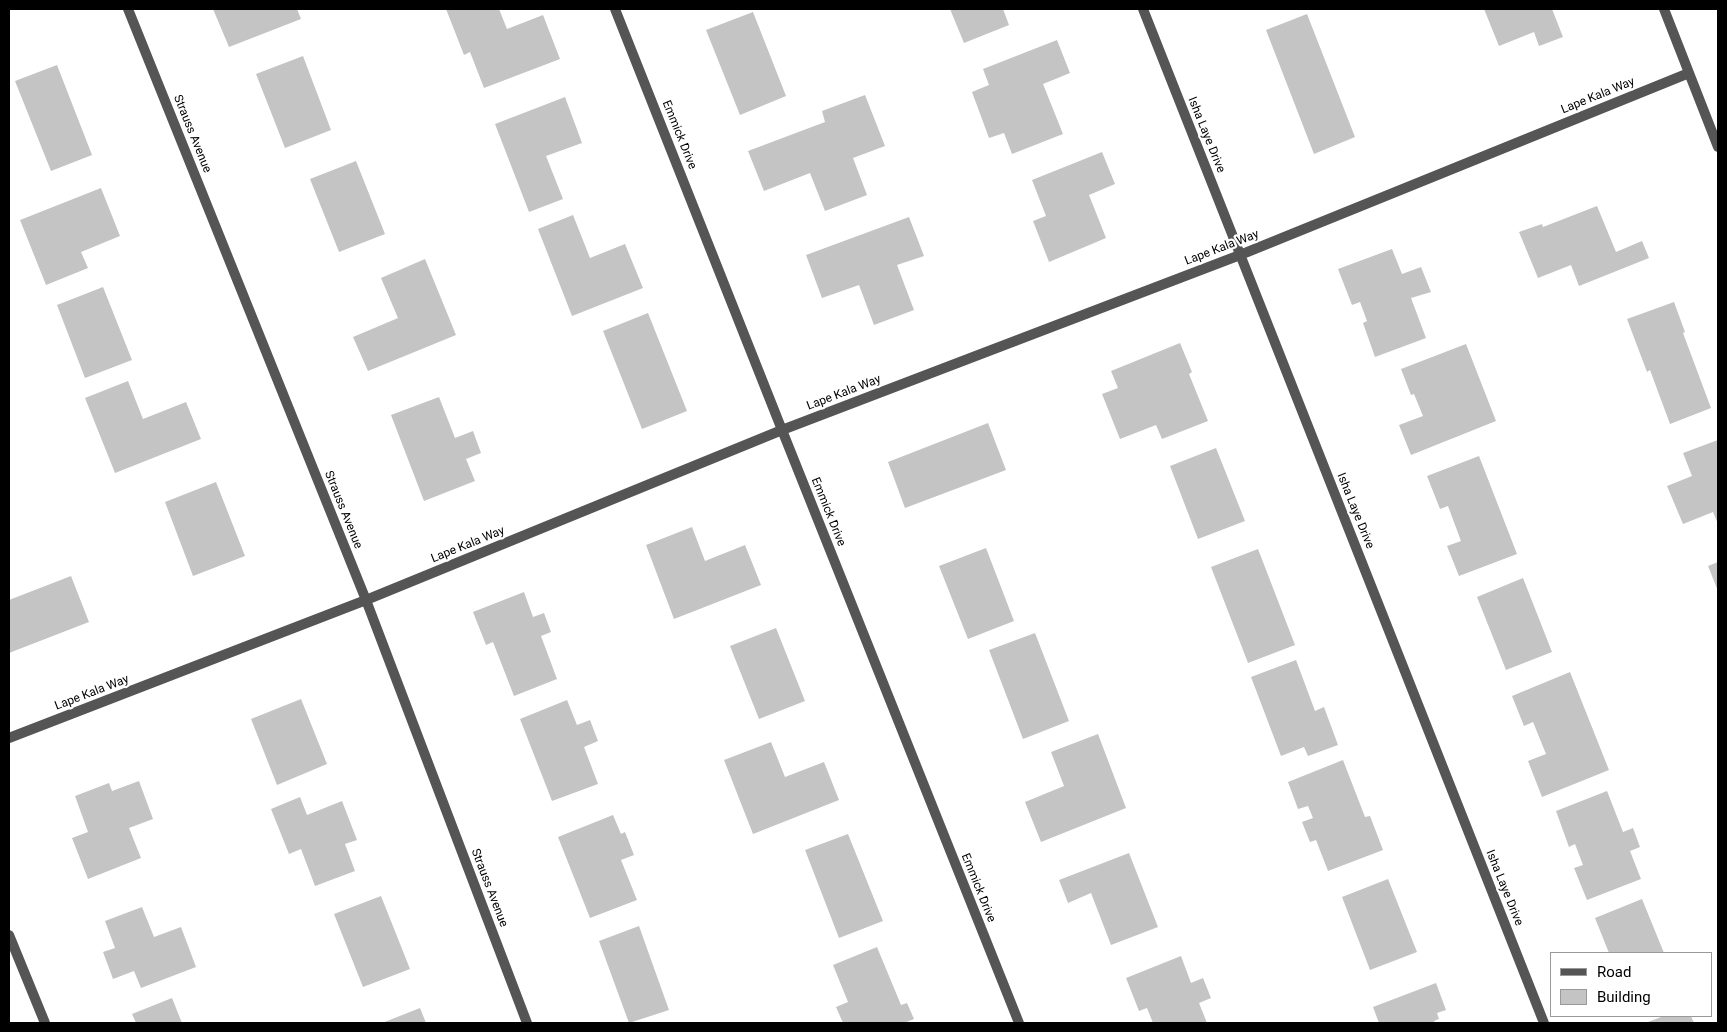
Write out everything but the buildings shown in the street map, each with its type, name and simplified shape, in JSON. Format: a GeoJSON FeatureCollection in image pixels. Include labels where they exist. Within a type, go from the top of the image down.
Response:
{"type":"FeatureCollection","features":[{"type":"Feature","properties":{"kind":"street","name":"Strauss Avenue"},"geometry":{"type":"LineString","coordinates":[[128,9],[366,600],[527,1023]]}},
{"type":"Feature","properties":{"kind":"street","name":"Emmick Drive"},"geometry":{"type":"LineString","coordinates":[[615,9],[1019,1023]]}},
{"type":"Feature","properties":{"kind":"street","name":"Isha Laye Drive"},"geometry":{"type":"LineString","coordinates":[[1143,9],[1544,1023]]}},
{"type":"Feature","properties":{"kind":"street"},"geometry":{"type":"LineString","coordinates":[[1664,9],[1718,147]]}},
{"type":"Feature","properties":{"kind":"street","name":"Lape Kala Way"},"geometry":{"type":"LineString","coordinates":[[9,738],[366,600],[782,430],[1240,255],[1689,73]]}},
{"type":"Feature","properties":{"kind":"street"},"geometry":{"type":"LineString","coordinates":[[9,935],[45,1023]]}}]}
